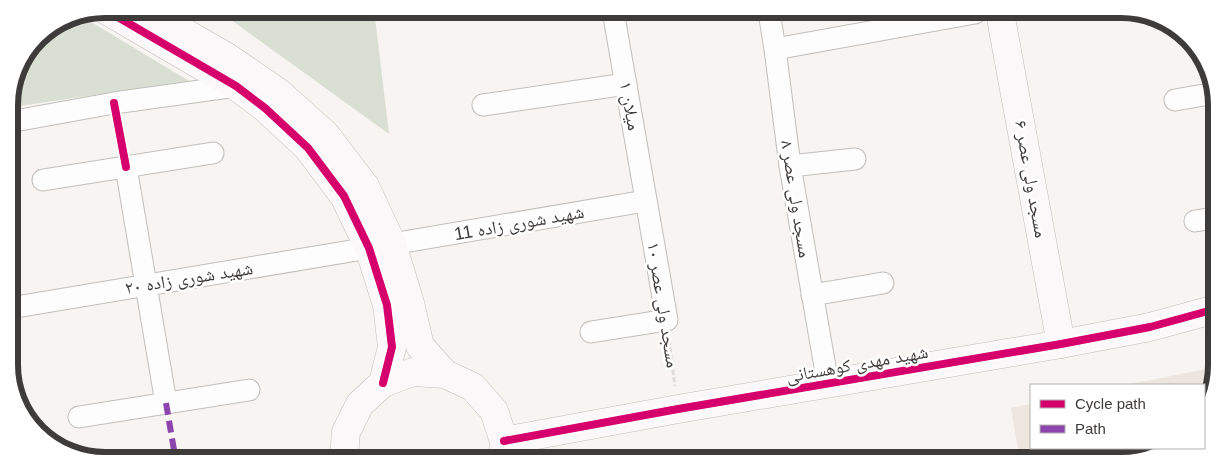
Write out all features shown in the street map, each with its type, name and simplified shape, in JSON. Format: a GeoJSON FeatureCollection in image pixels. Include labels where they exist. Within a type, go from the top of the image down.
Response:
{"type":"FeatureCollection","features":[{"type":"Feature","properties":{"kind":"street"},"geometry":{"type":"LineString","coordinates":[[119,18],[236,86],[265,108],[308,148],[381,246],[410,302],[420,346],[445,374],[473,388],[494,411],[504,449]]}},
{"type":"Feature","properties":{"kind":"street"},"geometry":{"type":"LineString","coordinates":[[160,18],[228,57],[278,92],[325,134],[365,186],[381,246],[392,346],[383,383]]}},
{"type":"Feature","properties":{"kind":"street","name":"میلان ۱"},"geometry":{"type":"LineString","coordinates":[[614,18],[645,201]]}},
{"type":"Feature","properties":{"kind":"street","name":"مسجد ولی عصر ۸"},"geometry":{"type":"LineString","coordinates":[[770,18],[790,166],[828,384]]}},
{"type":"Feature","properties":{"kind":"street"},"geometry":{"type":"LineString","coordinates":[[775,49],[947,18]]}},
{"type":"Feature","properties":{"kind":"street","name":"مسجد ولی عصر ۶"},"geometry":{"type":"LineString","coordinates":[[1001,18],[1061,344]]}},
{"type":"Feature","properties":{"kind":"street"},"geometry":{"type":"LineString","coordinates":[[483,105],[626,84]]}},
{"type":"Feature","properties":{"kind":"street"},"geometry":{"type":"LineString","coordinates":[[18,120],[114,103],[236,86]]}},
{"type":"Feature","properties":{"kind":"street"},"geometry":{"type":"LineString","coordinates":[[1175,100],[1207,94]]}},
{"type":"Feature","properties":{"kind":"street"},"geometry":{"type":"LineString","coordinates":[[43,180],[213,153]]}},
{"type":"Feature","properties":{"kind":"street"},"geometry":{"type":"LineString","coordinates":[[790,166],[855,159]]}},
{"type":"Feature","properties":{"kind":"street"},"geometry":{"type":"LineString","coordinates":[[126,167],[166,403]]}},
{"type":"Feature","properties":{"kind":"street","name":"شهید شوری زاده 11"},"geometry":{"type":"LineString","coordinates":[[381,246],[645,201]]}},
{"type":"Feature","properties":{"kind":"street","name":"مسجد ولی عصر ۱۰"},"geometry":{"type":"LineString","coordinates":[[645,201],[668,320]]}},
{"type":"Feature","properties":{"kind":"street","name":"شهید شوری زاده ۲۰"},"geometry":{"type":"LineString","coordinates":[[18,307],[381,246]]}},
{"type":"Feature","properties":{"kind":"street"},"geometry":{"type":"LineString","coordinates":[[812,295],[883,283]]}},
{"type":"Feature","properties":{"kind":"street","name":"شهید مهدی کوهستانی"},"geometry":{"type":"LineString","coordinates":[[504,449],[678,409],[1150,328],[1208,311]]}},
{"type":"Feature","properties":{"kind":"street"},"geometry":{"type":"LineString","coordinates":[[591,332],[668,320]]}},
{"type":"Feature","properties":{"kind":"street"},"geometry":{"type":"LineString","coordinates":[[344,452],[346,432],[360,404],[383,383],[413,372],[445,374]]}},
{"type":"Feature","properties":{"kind":"street"},"geometry":{"type":"LineString","coordinates":[[79,416],[249,390]]}},
{"type":"Feature","properties":{"kind":"shaded area"},"geometry":{"type":"Polygon","coordinates":[[[228,18],[375,18],[389,134],[228,18]]]}},
{"type":"Feature","properties":{"kind":"shaded area"},"geometry":{"type":"Polygon","coordinates":[[[87,19],[189,81],[18,106],[20,82],[26,66],[35,51],[56,32],[71,24],[87,19]]]}},
{"type":"Feature","properties":{"kind":"shaded area"},"geometry":{"type":"Polygon","coordinates":[[[1208,369],[1205,384],[1131,384],[1208,369]]]}},
{"type":"Feature","properties":{"kind":"shaded area"},"geometry":{"type":"Polygon","coordinates":[[[1030,404],[1030,449],[1143,449],[1126,451],[1018,451],[1011,408],[1030,404]]]}},
{"type":"Feature","properties":{"kind":"marked path"},"geometry":{"type":"LineString","coordinates":[[166,403],[174,452]]}},
{"type":"Feature","properties":{"kind":"cycle path"},"geometry":{"type":"LineString","coordinates":[[119,18],[236,86],[265,108],[308,148],[344,196],[369,248],[387,305],[392,347],[383,383]]}},
{"type":"Feature","properties":{"kind":"cycle path"},"geometry":{"type":"LineString","coordinates":[[114,103],[126,167]]}},
{"type":"Feature","properties":{"kind":"cycle path"},"geometry":{"type":"LineString","coordinates":[[504,441],[678,409],[1061,344],[1150,327],[1208,311]]}}]}
